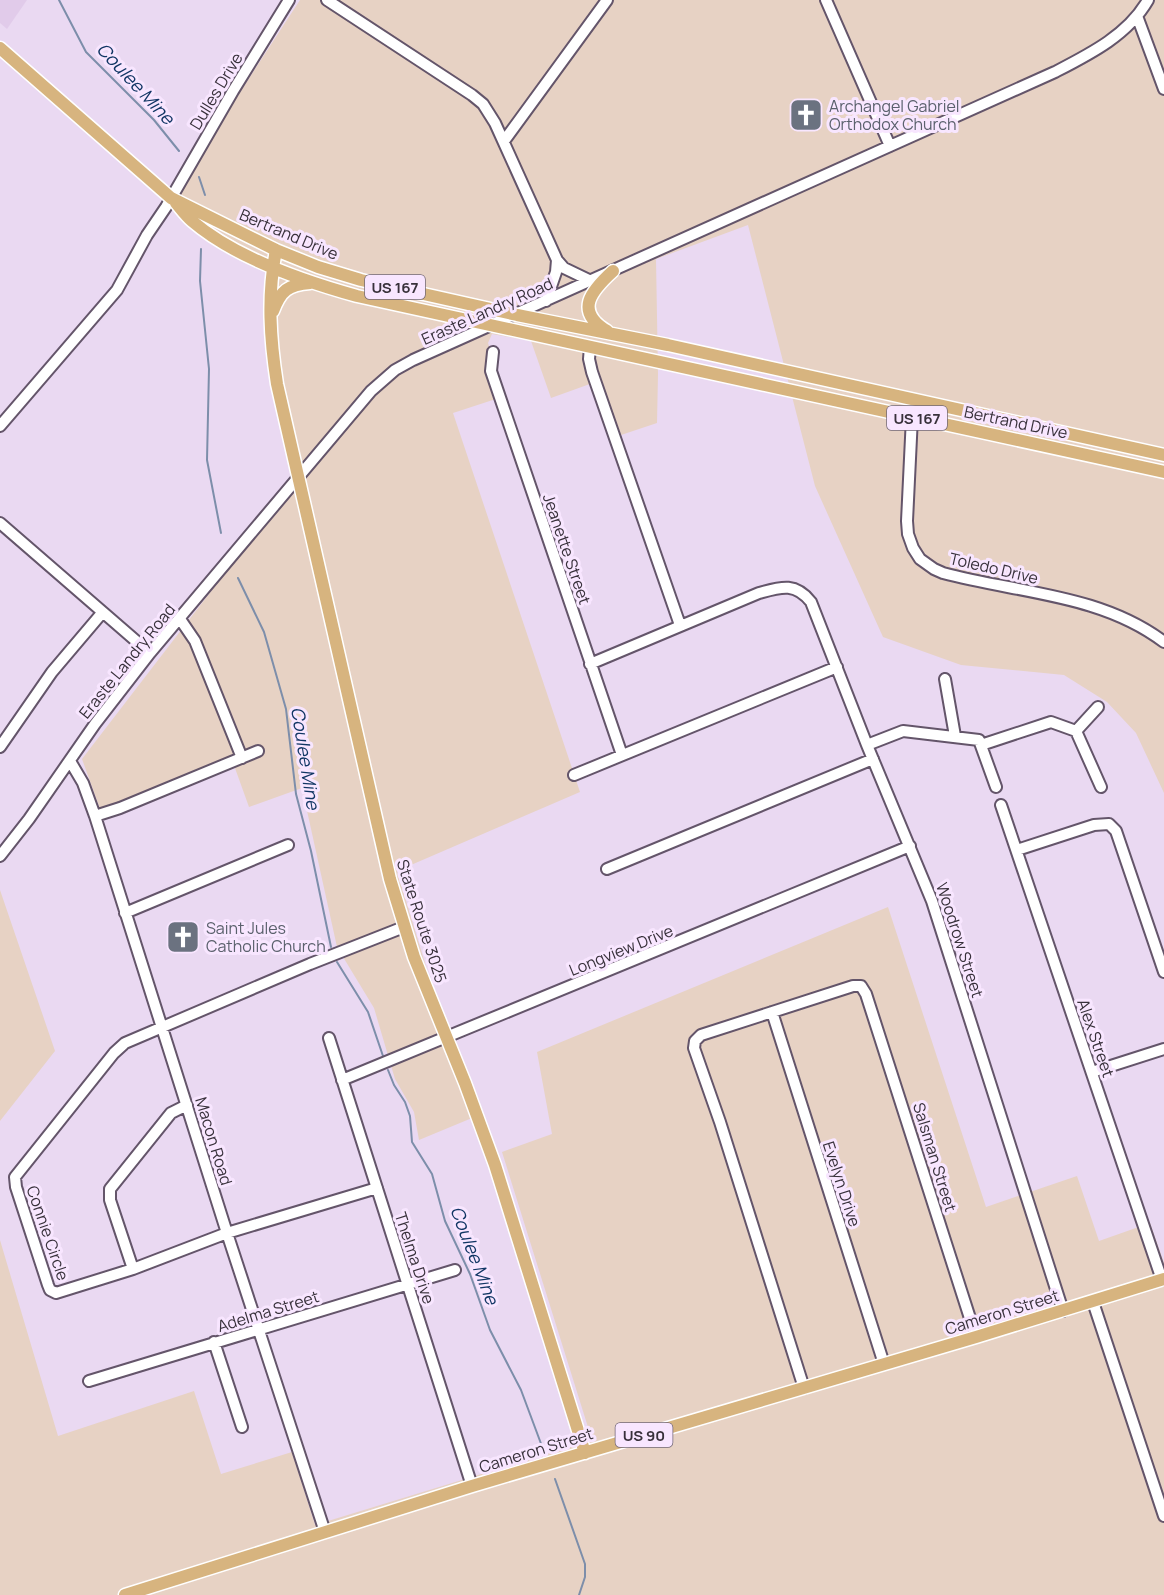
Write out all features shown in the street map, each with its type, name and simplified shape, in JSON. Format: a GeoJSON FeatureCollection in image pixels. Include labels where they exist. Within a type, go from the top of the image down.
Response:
{"type":"FeatureCollection","features":[{"type":"Feature","properties":{"kind":"main road","name":"Bertrand Drive"},"geometry":{"type":"LineString","coordinates":[[0,48],[171,198],[191,220],[217,238],[272,268],[357,296],[1164,471]]}},
{"type":"Feature","properties":{"kind":"main road","name":"Bertrand Drive"},"geometry":{"type":"LineString","coordinates":[[171,198],[276,250],[344,275],[517,315],[611,333],[1164,455]]}},
{"type":"Feature","properties":{"kind":"main road","name":"State Route 3025"},"geometry":{"type":"LineString","coordinates":[[276,250],[272,268],[270,321],[277,384],[379,837],[404,927],[495,1165],[585,1453]]}},
{"type":"Feature","properties":{"kind":"main road"},"geometry":{"type":"LineString","coordinates":[[611,333],[593,320],[588,304],[590,294],[613,271]]}},
{"type":"Feature","properties":{"kind":"main road"},"geometry":{"type":"LineString","coordinates":[[270,321],[282,293],[291,287],[312,282]]}},
{"type":"Feature","properties":{"kind":"main road","name":"Cameron Street"},"geometry":{"type":"LineString","coordinates":[[125,1595],[472,1486],[1163,1280]]}},
{"type":"Feature","properties":{"kind":"street","name":"Dulles Drive"},"geometry":{"type":"LineString","coordinates":[[0,426],[108,304],[289,0]]}},
{"type":"Feature","properties":{"kind":"street"},"geometry":{"type":"LineString","coordinates":[[327,0],[472,94],[483,104],[504,141],[556,260],[564,268],[591,281]]}},
{"type":"Feature","properties":{"kind":"street"},"geometry":{"type":"LineString","coordinates":[[504,141],[607,0]]}},
{"type":"Feature","properties":{"kind":"street"},"geometry":{"type":"LineString","coordinates":[[826,0],[890,146]]}},
{"type":"Feature","properties":{"kind":"street","name":"Eraste Landry Road"},"geometry":{"type":"LineString","coordinates":[[0,856],[95,724],[150,653],[383,379],[413,360],[1084,57],[1096,51],[1129,25],[1148,0]]}},
{"type":"Feature","properties":{"kind":"street"},"geometry":{"type":"LineString","coordinates":[[1137,16],[1164,89]]}},
{"type":"Feature","properties":{"kind":"street"},"geometry":{"type":"LineString","coordinates":[[546,301],[556,272],[556,260]]}},
{"type":"Feature","properties":{"kind":"street"},"geometry":{"type":"LineString","coordinates":[[590,347],[589,359],[592,372],[680,626],[590,664]]}},
{"type":"Feature","properties":{"kind":"street","name":"Jeanette Street"},"geometry":{"type":"LineString","coordinates":[[494,352],[491,371],[622,755]]}},
{"type":"Feature","properties":{"kind":"street"},"geometry":{"type":"LineString","coordinates":[[791,390],[797,375]]}},
{"type":"Feature","properties":{"kind":"street","name":"Toledo Drive"},"geometry":{"type":"LineString","coordinates":[[912,417],[907,521],[910,541],[920,559],[943,573],[1097,607],[1137,624],[1164,642]]}},
{"type":"Feature","properties":{"kind":"street"},"geometry":{"type":"LineString","coordinates":[[0,523],[150,653]]}},
{"type":"Feature","properties":{"kind":"street","name":"Woodrow Street"},"geometry":{"type":"LineString","coordinates":[[680,626],[759,593],[784,587],[800,591],[811,602],[932,901],[1063,1311]]}},
{"type":"Feature","properties":{"kind":"street"},"geometry":{"type":"LineString","coordinates":[[0,747],[52,672],[102,613]]}},
{"type":"Feature","properties":{"kind":"street"},"geometry":{"type":"LineString","coordinates":[[180,619],[195,641],[242,758]]}},
{"type":"Feature","properties":{"kind":"street"},"geometry":{"type":"LineString","coordinates":[[574,775],[837,667]]}},
{"type":"Feature","properties":{"kind":"street"},"geometry":{"type":"LineString","coordinates":[[945,679],[955,736]]}},
{"type":"Feature","properties":{"kind":"street"},"geometry":{"type":"LineString","coordinates":[[1076,731],[1098,707]]}},
{"type":"Feature","properties":{"kind":"street"},"geometry":{"type":"LineString","coordinates":[[981,745],[1051,722],[1076,731],[1101,787]]}},
{"type":"Feature","properties":{"kind":"street"},"geometry":{"type":"LineString","coordinates":[[867,745],[903,731],[979,740],[996,787]]}},
{"type":"Feature","properties":{"kind":"street"},"geometry":{"type":"LineString","coordinates":[[94,816],[120,808],[258,751]]}},
{"type":"Feature","properties":{"kind":"street"},"geometry":{"type":"LineString","coordinates":[[607,869],[873,759]]}},
{"type":"Feature","properties":{"kind":"street","name":"Macon Road"},"geometry":{"type":"LineString","coordinates":[[70,761],[83,783],[94,816],[325,1532]]}},
{"type":"Feature","properties":{"kind":"street","name":"Alex Street"},"geometry":{"type":"LineString","coordinates":[[1001,805],[1163,1280]]}},
{"type":"Feature","properties":{"kind":"street"},"geometry":{"type":"LineString","coordinates":[[1017,850],[1094,825],[1109,824],[1116,831],[1164,972]]}},
{"type":"Feature","properties":{"kind":"street"},"geometry":{"type":"LineString","coordinates":[[125,913],[288,845]]}},
{"type":"Feature","properties":{"kind":"street","name":"Longview Drive"},"geometry":{"type":"LineString","coordinates":[[342,1080],[910,846]]}},
{"type":"Feature","properties":{"kind":"street"},"geometry":{"type":"LineString","coordinates":[[162,1026],[404,927]]}},
{"type":"Feature","properties":{"kind":"street","name":"Salsman Street"},"geometry":{"type":"LineString","coordinates":[[772,1012],[853,986],[861,987],[866,994],[891,1065],[976,1337]]}},
{"type":"Feature","properties":{"kind":"street"},"geometry":{"type":"LineString","coordinates":[[772,1012],[701,1035],[695,1041],[694,1048],[720,1122],[804,1388]]}},
{"type":"Feature","properties":{"kind":"street","name":"Evelyn Drive"},"geometry":{"type":"LineString","coordinates":[[772,1012],[884,1364]]}},
{"type":"Feature","properties":{"kind":"street","name":"Connie Circle"},"geometry":{"type":"LineString","coordinates":[[162,1026],[119,1047],[15,1177],[16,1187],[48,1285],[54,1293],[63,1293],[133,1269],[227,1233],[376,1188]]}},
{"type":"Feature","properties":{"kind":"street","name":"Thelma Drive"},"geometry":{"type":"LineString","coordinates":[[329,1038],[472,1486]]}},
{"type":"Feature","properties":{"kind":"street"},"geometry":{"type":"LineString","coordinates":[[1092,1072],[1164,1049]]}},
{"type":"Feature","properties":{"kind":"street"},"geometry":{"type":"LineString","coordinates":[[133,1269],[110,1200],[110,1189],[171,1113],[187,1106]]}},
{"type":"Feature","properties":{"kind":"street","name":"Adelma Street"},"geometry":{"type":"LineString","coordinates":[[89,1381],[455,1270]]}},
{"type":"Feature","properties":{"kind":"street"},"geometry":{"type":"LineString","coordinates":[[1093,1302],[1164,1516]]}},
{"type":"Feature","properties":{"kind":"street"},"geometry":{"type":"LineString","coordinates":[[214,1342],[242,1427]]}},
{"type":"Feature","properties":{"kind":"shaded area"},"geometry":{"type":"Polygon","coordinates":[[[0,0],[27,0],[7,29],[0,23],[0,0]]]}},
{"type":"Feature","properties":{"kind":"shaded area"},"geometry":{"type":"Polygon","coordinates":[[[300,0],[1164,0],[1164,793],[1136,733],[1107,702],[1064,675],[961,665],[883,637],[815,486],[748,225],[656,259],[657,423],[621,435],[601,380],[551,398],[531,341],[492,334],[488,343],[505,396],[453,413],[580,792],[397,871],[472,1118],[419,1140],[414,1112],[395,1079],[374,1008],[337,947],[302,788],[249,807],[231,757],[100,809],[82,759],[298,478],[277,384],[272,268],[171,198],[300,0]]]}},
{"type":"Feature","properties":{"kind":"shaded area"},"geometry":{"type":"Polygon","coordinates":[[[0,890],[55,1051],[0,1121],[0,890]]]}},
{"type":"Feature","properties":{"kind":"shaded area"},"geometry":{"type":"Polygon","coordinates":[[[888,907],[986,1207],[1077,1176],[1099,1241],[1150,1223],[1164,1263],[1164,1595],[0,1595],[0,1240],[58,1436],[194,1391],[221,1474],[292,1452],[315,1525],[592,1440],[502,1152],[552,1134],[537,1052],[888,907]]]}},
{"type":"Feature","properties":{"kind":"waterway","name":"Coulee Mine"},"geometry":{"type":"LineString","coordinates":[[59,0],[86,52],[154,120],[179,151]]}},
{"type":"Feature","properties":{"kind":"waterway","name":"Coulee Mine"},"geometry":{"type":"LineString","coordinates":[[199,177],[205,195]]}},
{"type":"Feature","properties":{"kind":"waterway","name":"Coulee Mine"},"geometry":{"type":"LineString","coordinates":[[201,249],[200,281],[209,369],[207,460],[221,533]]}},
{"type":"Feature","properties":{"kind":"waterway","name":"Coulee Mine"},"geometry":{"type":"LineString","coordinates":[[238,578],[264,632],[286,709],[296,794],[311,851],[331,947]]}},
{"type":"Feature","properties":{"kind":"waterway","name":"Coulee Mine"},"geometry":{"type":"LineString","coordinates":[[337,962],[368,1012],[383,1056]]}},
{"type":"Feature","properties":{"kind":"waterway","name":"Coulee Mine"},"geometry":{"type":"LineString","coordinates":[[388,1070],[410,1116],[412,1142],[432,1174],[445,1221],[470,1274],[490,1330],[521,1390],[543,1449]]}},
{"type":"Feature","properties":{"kind":"waterway","name":"Coulee Mine"},"geometry":{"type":"LineString","coordinates":[[555,1479],[585,1564],[585,1577],[579,1595]]}},
{"type":"Feature","properties":{"kind":"place","name":"Archangel Gabriel Orthodox Church"},"geometry":{"type":"Point","coordinates":[806,115]}},
{"type":"Feature","properties":{"kind":"place","name":"Saint Jules Catholic Church"},"geometry":{"type":"Point","coordinates":[183,937]}}]}
